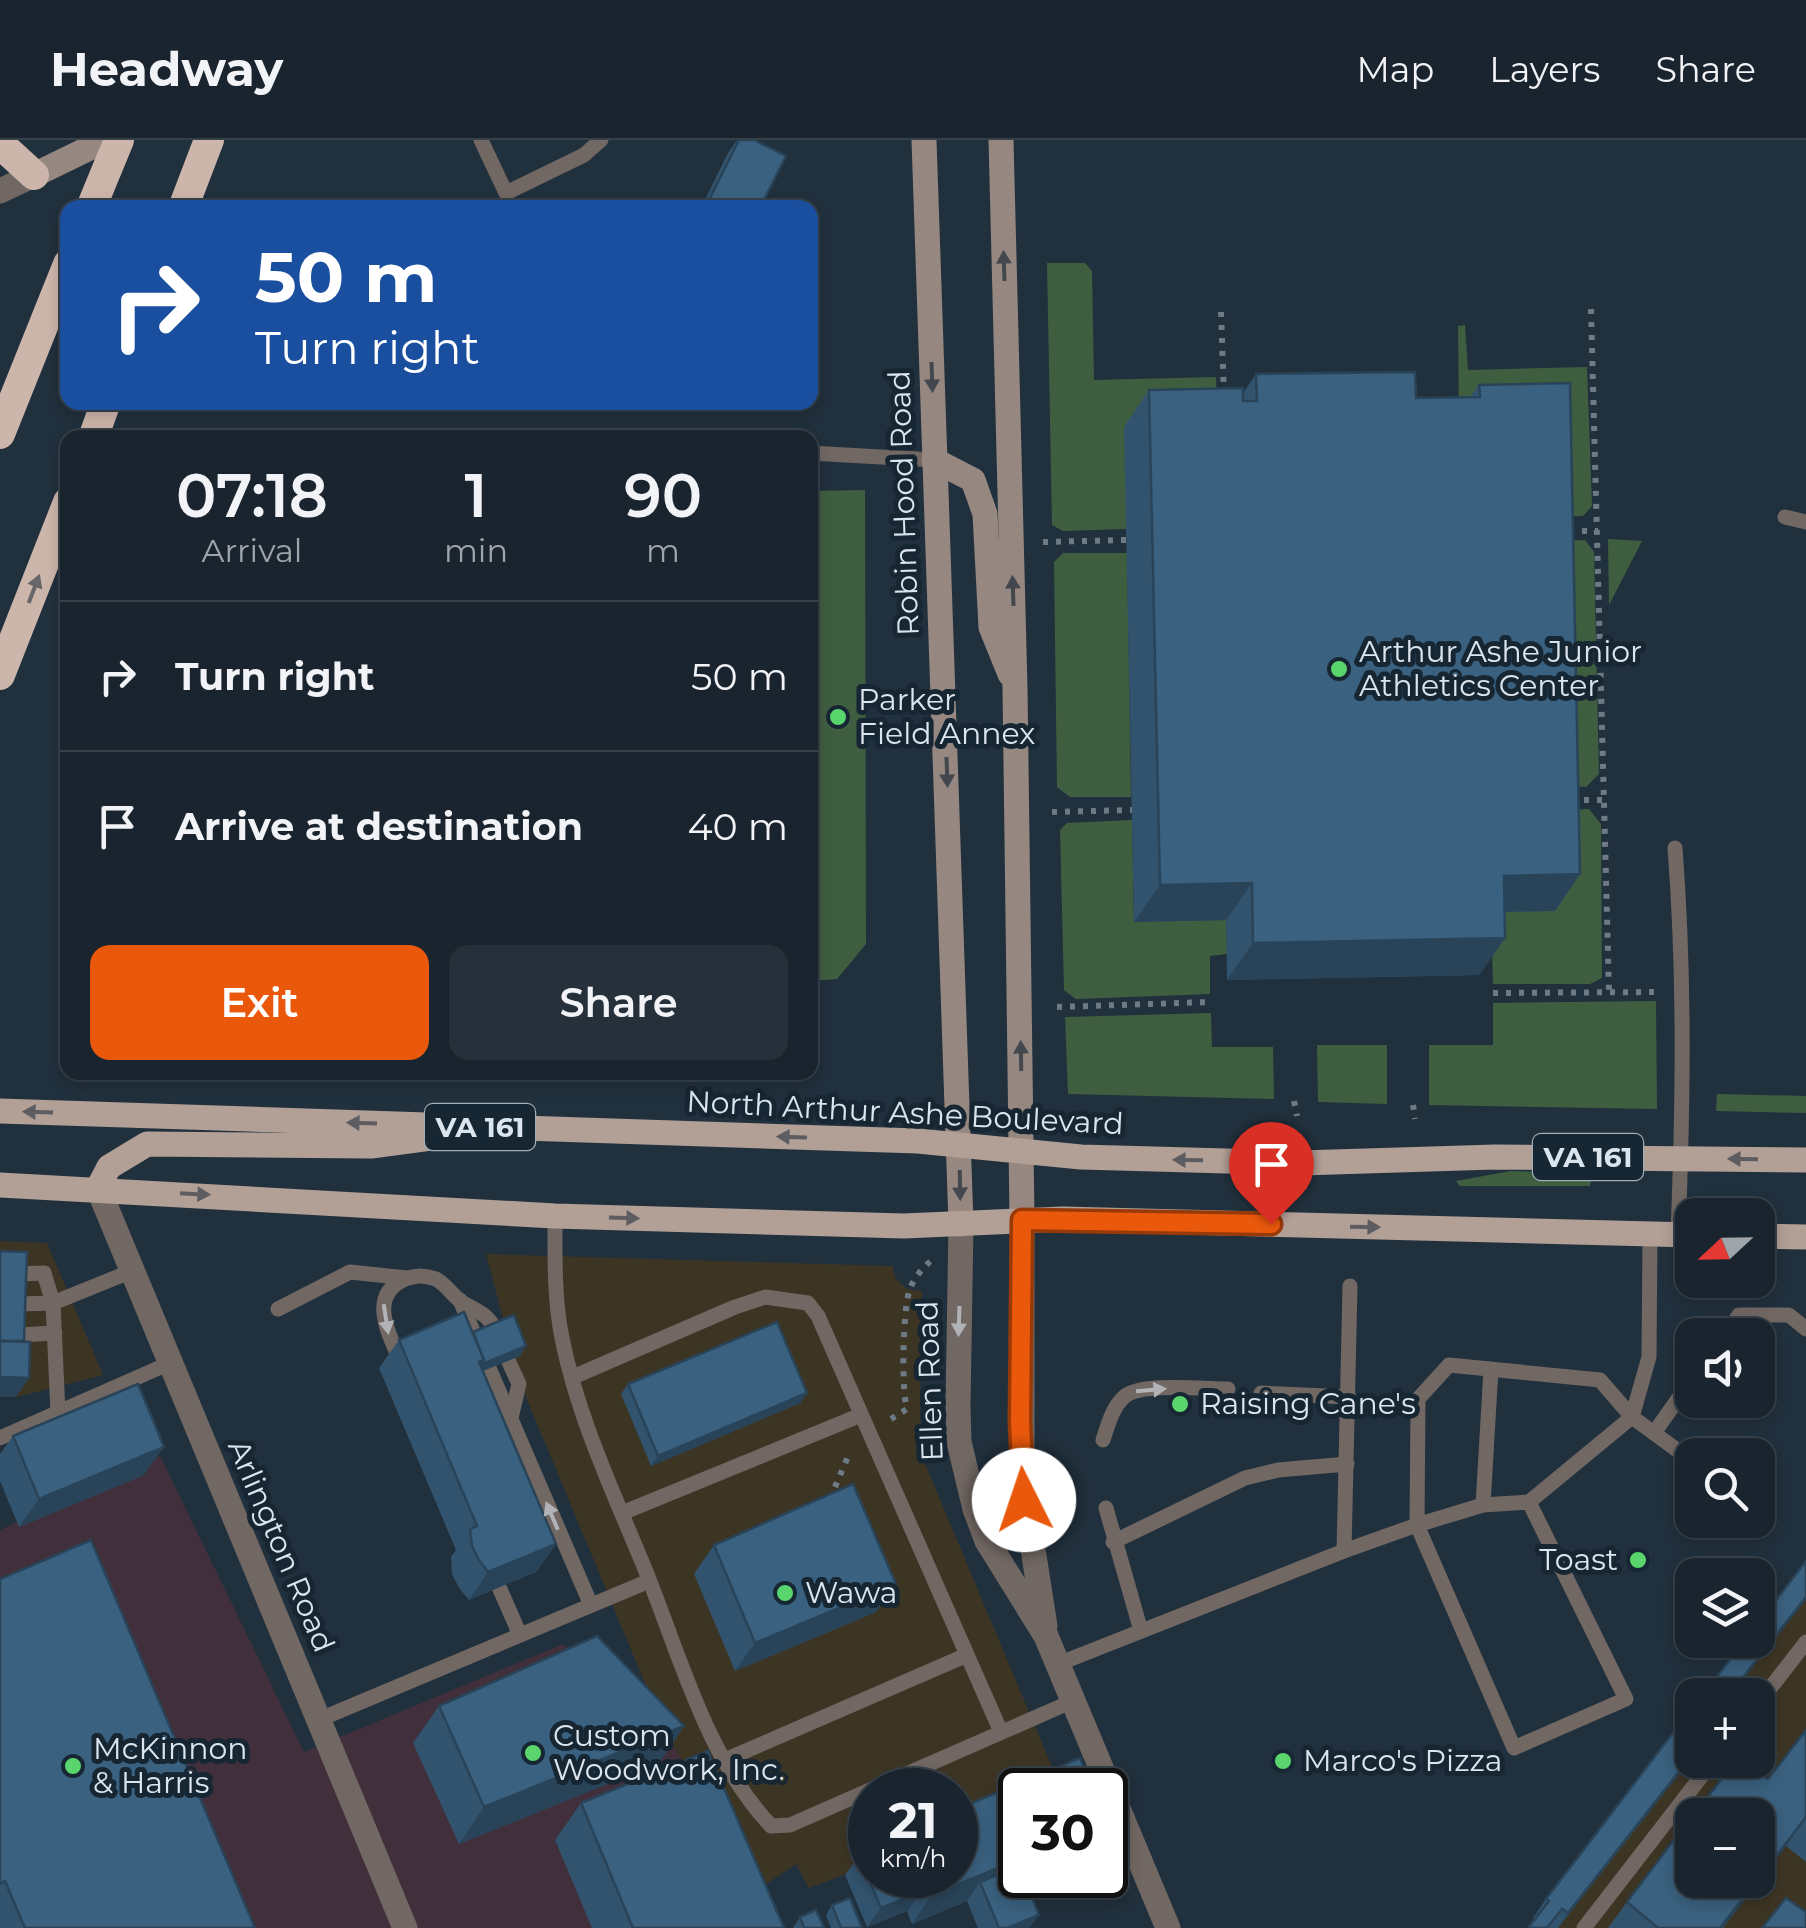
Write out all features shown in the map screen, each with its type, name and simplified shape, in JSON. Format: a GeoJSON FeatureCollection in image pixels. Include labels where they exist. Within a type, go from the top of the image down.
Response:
{"type":"FeatureCollection","features":[{"type":"Feature","properties":{"kind":"highway"},"geometry":{"type":"LineString","coordinates":[[94,200],[119,140]]}},
{"type":"Feature","properties":{"kind":"highway"},"geometry":{"type":"LineString","coordinates":[[0,144],[34,174]]}},
{"type":"Feature","properties":{"kind":"highway"},"geometry":{"type":"LineString","coordinates":[[186,200],[205,150]]}},
{"type":"Feature","properties":{"kind":"highway"},"geometry":{"type":"LineString","coordinates":[[0,434],[60,283]]}},
{"type":"Feature","properties":{"kind":"highway"},"geometry":{"type":"LineString","coordinates":[[0,675],[60,522]]}},
{"type":"Feature","properties":{"kind":"main road"},"geometry":{"type":"LineString","coordinates":[[34,174],[106,140]]}},
{"type":"Feature","properties":{"kind":"main road","name":"Robin Hood Road"},"geometry":{"type":"LineString","coordinates":[[924,140],[961,1224]]}},
{"type":"Feature","properties":{"kind":"main road"},"geometry":{"type":"LineString","coordinates":[[1001,140],[1016,688],[1022,1220]]}},
{"type":"Feature","properties":{"kind":"main road"},"geometry":{"type":"LineString","coordinates":[[934,460],[973,480],[985,514],[991,627],[1016,688]]}},
{"type":"Feature","properties":{"kind":"main road","name":"North Arthur Ashe Boulevard"},"geometry":{"type":"LineString","coordinates":[[0,1110],[914,1141],[1022,1153],[1301,1163],[1496,1157],[1806,1160]]}},
{"type":"Feature","properties":{"kind":"main road"},"geometry":{"type":"LineString","coordinates":[[98,1188],[109,1167],[147,1144],[370,1146],[505,1128]]}},
{"type":"Feature","properties":{"kind":"main road"},"geometry":{"type":"LineString","coordinates":[[0,1185],[554,1216],[904,1226],[1022,1220],[1675,1235]]}},
{"type":"Feature","properties":{"kind":"main road"},"geometry":{"type":"LineString","coordinates":[[1775,1236],[1806,1237]]}},
{"type":"Feature","properties":{"kind":"street"},"geometry":{"type":"LineString","coordinates":[[0,190],[34,174]]}},
{"type":"Feature","properties":{"kind":"street","name":"Arlington Road"},"geometry":{"type":"LineString","coordinates":[[98,1188],[405,1928]]}},
{"type":"Feature","properties":{"kind":"street","name":"Ellen Road"},"geometry":{"type":"LineString","coordinates":[[1022,1220],[1022,1480],[1046,1636]]}},
{"type":"Feature","properties":{"kind":"street","name":"Ellen Road"},"geometry":{"type":"LineString","coordinates":[[961,1224],[958,1406],[966,1476],[987,1541],[1046,1636],[1168,1928]]}},
{"type":"Feature","properties":{"kind":"lane"},"geometry":{"type":"LineString","coordinates":[[481,140],[506,193],[584,155],[600,140]]}},
{"type":"Feature","properties":{"kind":"lane"},"geometry":{"type":"LineString","coordinates":[[818,454],[934,460]]}},
{"type":"Feature","properties":{"kind":"lane"},"geometry":{"type":"LineString","coordinates":[[1785,517],[1806,522]]}},
{"type":"Feature","properties":{"kind":"lane"},"geometry":{"type":"LineString","coordinates":[[1675,848],[1683,992],[1683,1198]]}},
{"type":"Feature","properties":{"kind":"lane"},"geometry":{"type":"LineString","coordinates":[[554,1216],[562,1338],[588,1426],[708,1730],[771,1826],[790,1825],[1072,1700]]}},
{"type":"Feature","properties":{"kind":"lane"},"geometry":{"type":"LineString","coordinates":[[1058,1664],[1417,1525],[1482,1505],[1529,1502],[1632,1417],[1649,1357],[1650,1234]]}},
{"type":"Feature","properties":{"kind":"lane"},"geometry":{"type":"LineString","coordinates":[[20,1304],[53,1303],[132,1271]]}},
{"type":"Feature","properties":{"kind":"lane"},"geometry":{"type":"LineString","coordinates":[[278,1308],[350,1272],[434,1278],[489,1317],[494,1329]]}},
{"type":"Feature","properties":{"kind":"lane"},"geometry":{"type":"LineString","coordinates":[[20,1274],[44,1274],[53,1303],[58,1412]]}},
{"type":"Feature","properties":{"kind":"lane"},"geometry":{"type":"LineString","coordinates":[[400,1360],[384,1325],[382,1306],[390,1288],[407,1278]]}},
{"type":"Feature","properties":{"kind":"lane"},"geometry":{"type":"LineString","coordinates":[[1344,1551],[1350,1286]]}},
{"type":"Feature","properties":{"kind":"lane"},"geometry":{"type":"LineString","coordinates":[[573,1376],[766,1297],[808,1302],[818,1316],[1001,1732]]}},
{"type":"Feature","properties":{"kind":"lane"},"geometry":{"type":"LineString","coordinates":[[454,1332],[460,1300]]}},
{"type":"Feature","properties":{"kind":"lane"},"geometry":{"type":"LineString","coordinates":[[460,1300],[476,1336]]}},
{"type":"Feature","properties":{"kind":"lane"},"geometry":{"type":"LineString","coordinates":[[1737,1318],[1788,1314],[1806,1329]]}},
{"type":"Feature","properties":{"kind":"lane"},"geometry":{"type":"LineString","coordinates":[[18,1335],[54,1333]]}},
{"type":"Feature","properties":{"kind":"lane"},"geometry":{"type":"LineString","coordinates":[[508,1360],[519,1384],[511,1418]]}},
{"type":"Feature","properties":{"kind":"lane"},"geometry":{"type":"LineString","coordinates":[[0,1438],[170,1362]]}},
{"type":"Feature","properties":{"kind":"lane"},"geometry":{"type":"LineString","coordinates":[[1529,1502],[1626,1699],[1514,1748],[1417,1525],[1418,1399],[1450,1365],[1600,1380],[1632,1417],[1675,1448]]}},
{"type":"Feature","properties":{"kind":"lane"},"geometry":{"type":"LineString","coordinates":[[489,1368],[591,1605]]}},
{"type":"Feature","properties":{"kind":"lane"},"geometry":{"type":"LineString","coordinates":[[1482,1505],[1491,1370]]}},
{"type":"Feature","properties":{"kind":"lane"},"geometry":{"type":"LineString","coordinates":[[1103,1440],[1111,1415],[1126,1394],[1143,1388],[1228,1389]]}},
{"type":"Feature","properties":{"kind":"lane"},"geometry":{"type":"LineString","coordinates":[[1261,1393],[1349,1397]]}},
{"type":"Feature","properties":{"kind":"lane"},"geometry":{"type":"LineString","coordinates":[[483,1398],[511,1418]]}},
{"type":"Feature","properties":{"kind":"lane"},"geometry":{"type":"LineString","coordinates":[[1654,1433],[1675,1403]]}},
{"type":"Feature","properties":{"kind":"lane"},"geometry":{"type":"LineString","coordinates":[[622,1513],[861,1415]]}},
{"type":"Feature","properties":{"kind":"lane"},"geometry":{"type":"LineString","coordinates":[[1113,1542],[1245,1478],[1278,1470],[1347,1464]]}},
{"type":"Feature","properties":{"kind":"lane"},"geometry":{"type":"LineString","coordinates":[[1106,1508],[1141,1631]]}},
{"type":"Feature","properties":{"kind":"lane"},"geometry":{"type":"LineString","coordinates":[[318,1720],[649,1580]]}},
{"type":"Feature","properties":{"kind":"lane"},"geometry":{"type":"LineString","coordinates":[[500,1587],[520,1635]]}},
{"type":"Feature","properties":{"kind":"lane"},"geometry":{"type":"LineString","coordinates":[[1775,1682],[1806,1642]]}},
{"type":"Feature","properties":{"kind":"lane"},"geometry":{"type":"LineString","coordinates":[[725,1760],[967,1655]]}},
{"type":"Feature","properties":{"kind":"lane"},"geometry":{"type":"LineString","coordinates":[[1584,1928],[1700,1778]]}},
{"type":"Feature","properties":{"kind":"path"},"geometry":{"type":"LineString","coordinates":[[1591,309],[1609,992]]}},
{"type":"Feature","properties":{"kind":"path"},"geometry":{"type":"LineString","coordinates":[[1221,312],[1224,401]]}},
{"type":"Feature","properties":{"kind":"path"},"geometry":{"type":"LineString","coordinates":[[1564,531],[1598,531]]}},
{"type":"Feature","properties":{"kind":"path"},"geometry":{"type":"LineString","coordinates":[[1043,542],[1126,540]]}},
{"type":"Feature","properties":{"kind":"path"},"geometry":{"type":"LineString","coordinates":[[1552,799],[1605,800]]}},
{"type":"Feature","properties":{"kind":"path"},"geometry":{"type":"LineString","coordinates":[[1052,812],[1132,810]]}},
{"type":"Feature","properties":{"kind":"path"},"geometry":{"type":"LineString","coordinates":[[1493,993],[1683,992]]}},
{"type":"Feature","properties":{"kind":"path"},"geometry":{"type":"LineString","coordinates":[[1056,1007],[1211,1002]]}},
{"type":"Feature","properties":{"kind":"path"},"geometry":{"type":"LineString","coordinates":[[1294,1100],[1297,1116]]}},
{"type":"Feature","properties":{"kind":"path"},"geometry":{"type":"LineString","coordinates":[[1413,1105],[1415,1119]]}},
{"type":"Feature","properties":{"kind":"path"},"geometry":{"type":"LineString","coordinates":[[835,1488],[848,1453],[908,1409],[903,1379],[909,1291],[923,1268],[934,1259]]}},
{"type":"Feature","properties":{"kind":"shaded area"},"geometry":{"type":"Polygon","coordinates":[[[0,1241],[47,1243],[103,1375],[16,1397],[0,1397],[0,1241]]]}},
{"type":"Feature","properties":{"kind":"shaded area"},"geometry":{"type":"Polygon","coordinates":[[[486,1254],[893,1266],[895,1278],[907,1289],[922,1291],[920,1407],[926,1466],[1052,1768],[998,1768],[998,1804],[978,1816],[978,1768],[848,1768],[848,1873],[809,1888],[796,1864],[765,1885],[664,1729],[521,1385],[486,1254]]]}},
{"type":"Feature","properties":{"kind":"shaded area"},"geometry":{"type":"Polygon","coordinates":[[[160,1456],[304,1752],[563,1644],[664,1729],[765,1885],[785,1928],[0,1928],[0,1530],[160,1456]]]}},
{"type":"Feature","properties":{"kind":"shaded area"},"geometry":{"type":"Polygon","coordinates":[[[1806,1563],[1806,1928],[1529,1928],[1659,1757],[1656,1754],[1675,1729],[1675,1778],[1775,1778],[1775,1678],[1715,1678],[1731,1658],[1775,1658],[1775,1613],[1806,1563]]]}},
{"type":"Feature","properties":{"kind":"green space"},"geometry":{"type":"Polygon","coordinates":[[[1047,263],[1085,263],[1092,271],[1094,380],[1216,377],[1218,425],[1126,529],[1063,531],[1052,525],[1047,263]]]}},
{"type":"Feature","properties":{"kind":"green space"},"geometry":{"type":"Polygon","coordinates":[[[1465,325],[1468,370],[1587,367],[1592,506],[1583,516],[1546,517],[1459,421],[1458,326],[1465,325]]]}},
{"type":"Feature","properties":{"kind":"green space","name":"Parker Field Annex"},"geometry":{"type":"Polygon","coordinates":[[[865,490],[866,944],[837,979],[818,980],[818,491],[865,490]]]}},
{"type":"Feature","properties":{"kind":"green space"},"geometry":{"type":"Polygon","coordinates":[[[1608,539],[1642,541],[1609,605],[1608,539]]]}},
{"type":"Feature","properties":{"kind":"green space"},"geometry":{"type":"Polygon","coordinates":[[[1585,540],[1594,552],[1599,774],[1586,787],[1552,784],[1547,542],[1585,540]]]}},
{"type":"Feature","properties":{"kind":"green space"},"geometry":{"type":"Polygon","coordinates":[[[1063,553],[1127,553],[1131,797],[1070,797],[1057,787],[1054,562],[1063,553]]]}},
{"type":"Feature","properties":{"kind":"green space"},"geometry":{"type":"Polygon","coordinates":[[[1589,809],[1601,824],[1602,978],[1590,984],[1493,984],[1492,950],[1478,912],[1553,811],[1589,809]]]}},
{"type":"Feature","properties":{"kind":"green space"},"geometry":{"type":"Polygon","coordinates":[[[1132,820],[1134,921],[1226,920],[1227,954],[1210,956],[1210,994],[1076,999],[1064,990],[1060,830],[1067,823],[1132,820]]]}},
{"type":"Feature","properties":{"kind":"green space"},"geometry":{"type":"Polygon","coordinates":[[[1656,1001],[1657,1109],[1429,1105],[1429,1045],[1493,1045],[1493,1003],[1656,1001]]]}},
{"type":"Feature","properties":{"kind":"green space"},"geometry":{"type":"Polygon","coordinates":[[[1211,1013],[1212,1047],[1273,1047],[1274,1099],[1068,1094],[1065,1017],[1211,1013]]]}},
{"type":"Feature","properties":{"kind":"green space"},"geometry":{"type":"Polygon","coordinates":[[[1317,1045],[1387,1045],[1387,1104],[1318,1102],[1317,1045]]]}},
{"type":"Feature","properties":{"kind":"green space"},"geometry":{"type":"Polygon","coordinates":[[[1717,1094],[1806,1096],[1806,1113],[1716,1111],[1717,1094]]]}},
{"type":"Feature","properties":{"kind":"green space"},"geometry":{"type":"Polygon","coordinates":[[[1511,1171],[1590,1174],[1592,1178],[1590,1186],[1460,1186],[1456,1181],[1511,1171]]]}},
{"type":"Feature","properties":{"kind":"building"},"geometry":{"type":"Polygon","coordinates":[[[739,140],[754,140],[786,156],[764,200],[709,200],[739,140]]]}},
{"type":"Feature","properties":{"kind":"building","name":"Arthur Ashe Junior Athletics Center"},"geometry":{"type":"Polygon","coordinates":[[[1415,372],[1416,398],[1480,397],[1479,385],[1570,383],[1580,874],[1504,876],[1505,938],[1253,943],[1252,883],[1160,885],[1149,390],[1243,388],[1243,401],[1257,401],[1256,374],[1415,372]]]}},
{"type":"Feature","properties":{"kind":"building"},"geometry":{"type":"Polygon","coordinates":[[[0,1251],[27,1252],[24,1341],[0,1341],[0,1251]]]}},
{"type":"Feature","properties":{"kind":"building"},"geometry":{"type":"Polygon","coordinates":[[[464,1312],[484,1360],[479,1362],[556,1544],[488,1572],[472,1546],[470,1529],[477,1526],[399,1340],[464,1312]]]}},
{"type":"Feature","properties":{"kind":"building"},"geometry":{"type":"Polygon","coordinates":[[[514,1315],[526,1346],[480,1365],[484,1360],[473,1332],[514,1315]]]}},
{"type":"Feature","properties":{"kind":"building"},"geometry":{"type":"Polygon","coordinates":[[[777,1322],[807,1393],[658,1456],[628,1384],[777,1322]]]}},
{"type":"Feature","properties":{"kind":"building"},"geometry":{"type":"Polygon","coordinates":[[[0,1341],[30,1342],[29,1378],[0,1377],[0,1341]]]}},
{"type":"Feature","properties":{"kind":"building"},"geometry":{"type":"Polygon","coordinates":[[[138,1384],[164,1447],[39,1499],[13,1436],[138,1384]]]}},
{"type":"Feature","properties":{"kind":"building","name":"Wawa"},"geometry":{"type":"Polygon","coordinates":[[[853,1484],[896,1584],[755,1643],[714,1545],[853,1484]]]}},
{"type":"Feature","properties":{"kind":"building","name":"McKinnon & Harris"},"geometry":{"type":"Polygon","coordinates":[[[91,1540],[255,1928],[25,1928],[5,1881],[0,1884],[0,1579],[91,1540]]]}},
{"type":"Feature","properties":{"kind":"building"},"geometry":{"type":"Polygon","coordinates":[[[1806,1561],[1806,1597],[1775,1636],[1775,1602],[1806,1561]]]}},
{"type":"Feature","properties":{"kind":"building","name":"Custom Woodwork, Inc."},"geometry":{"type":"Polygon","coordinates":[[[597,1636],[684,1726],[484,1807],[439,1706],[597,1636]]]}},
{"type":"Feature","properties":{"kind":"building"},"geometry":{"type":"Polygon","coordinates":[[[1731,1658],[1758,1658],[1742,1678],[1716,1678],[1731,1658]]]}},
{"type":"Feature","properties":{"kind":"building"},"geometry":{"type":"Polygon","coordinates":[[[1675,1730],[1675,1777],[1568,1913],[1562,1909],[1547,1928],[1528,1928],[1549,1901],[1546,1899],[1675,1730]]]}},
{"type":"Feature","properties":{"kind":"building"},"geometry":{"type":"Polygon","coordinates":[[[1806,1730],[1806,1817],[1775,1858],[1775,1798],[1707,1798],[1722,1778],[1775,1778],[1775,1770],[1806,1730]]]}},
{"type":"Feature","properties":{"kind":"building"},"geometry":{"type":"Polygon","coordinates":[[[708,1751],[784,1928],[633,1928],[581,1803],[708,1751]]]}},
{"type":"Feature","properties":{"kind":"building"},"geometry":{"type":"Polygon","coordinates":[[[1080,1758],[1084,1768],[1056,1768],[1080,1758]]]}},
{"type":"Feature","properties":{"kind":"building"},"geometry":{"type":"Polygon","coordinates":[[[998,1792],[998,1868],[978,1876],[978,1800],[998,1792]]]}},
{"type":"Feature","properties":{"kind":"building"},"geometry":{"type":"Polygon","coordinates":[[[1675,1838],[1675,1898],[1743,1898],[1720,1928],[1658,1928],[1627,1902],[1675,1838]]]}},
{"type":"Feature","properties":{"kind":"building"},"geometry":{"type":"Polygon","coordinates":[[[998,1875],[998,1898],[1032,1898],[1039,1915],[999,1928],[980,1882],[998,1875]]]}},
{"type":"Feature","properties":{"kind":"building"},"geometry":{"type":"Polygon","coordinates":[[[850,1898],[862,1928],[841,1928],[832,1905],[850,1898]]]}},
{"type":"Feature","properties":{"kind":"building"},"geometry":{"type":"Polygon","coordinates":[[[877,1898],[906,1898],[881,1908],[877,1898]]]}},
{"type":"Feature","properties":{"kind":"building"},"geometry":{"type":"Polygon","coordinates":[[[1786,1898],[1806,1912],[1806,1928],[1762,1928],[1786,1898]]]}},
{"type":"Feature","properties":{"kind":"building"},"geometry":{"type":"Polygon","coordinates":[[[816,1910],[824,1928],[804,1928],[800,1917],[816,1910]]]}},
{"type":"Feature","properties":{"kind":"place","name":"Arthur Ashe Junior Athletics Center"},"geometry":{"type":"Point","coordinates":[1339,669]}},
{"type":"Feature","properties":{"kind":"place","name":"Parker Field Annex"},"geometry":{"type":"Point","coordinates":[838,717]}},
{"type":"Feature","properties":{"kind":"place","name":"Raising Cane's"},"geometry":{"type":"Point","coordinates":[1180,1404]}},
{"type":"Feature","properties":{"kind":"place","name":"Toast"},"geometry":{"type":"Point","coordinates":[1638,1560]}},
{"type":"Feature","properties":{"kind":"place","name":"Wawa"},"geometry":{"type":"Point","coordinates":[785,1593]}},
{"type":"Feature","properties":{"kind":"place","name":"Custom Woodwork, Inc."},"geometry":{"type":"Point","coordinates":[533,1753]}},
{"type":"Feature","properties":{"kind":"place","name":"Marco's Pizza"},"geometry":{"type":"Point","coordinates":[1283,1761]}},
{"type":"Feature","properties":{"kind":"place","name":"McKinnon & Harris"},"geometry":{"type":"Point","coordinates":[73,1766]}},
{"type":"Feature","properties":{"kind":"route"},"geometry":{"type":"LineString","coordinates":[[1024,1500],[1020,1423],[1022,1220],[1271,1224]]}}]}
